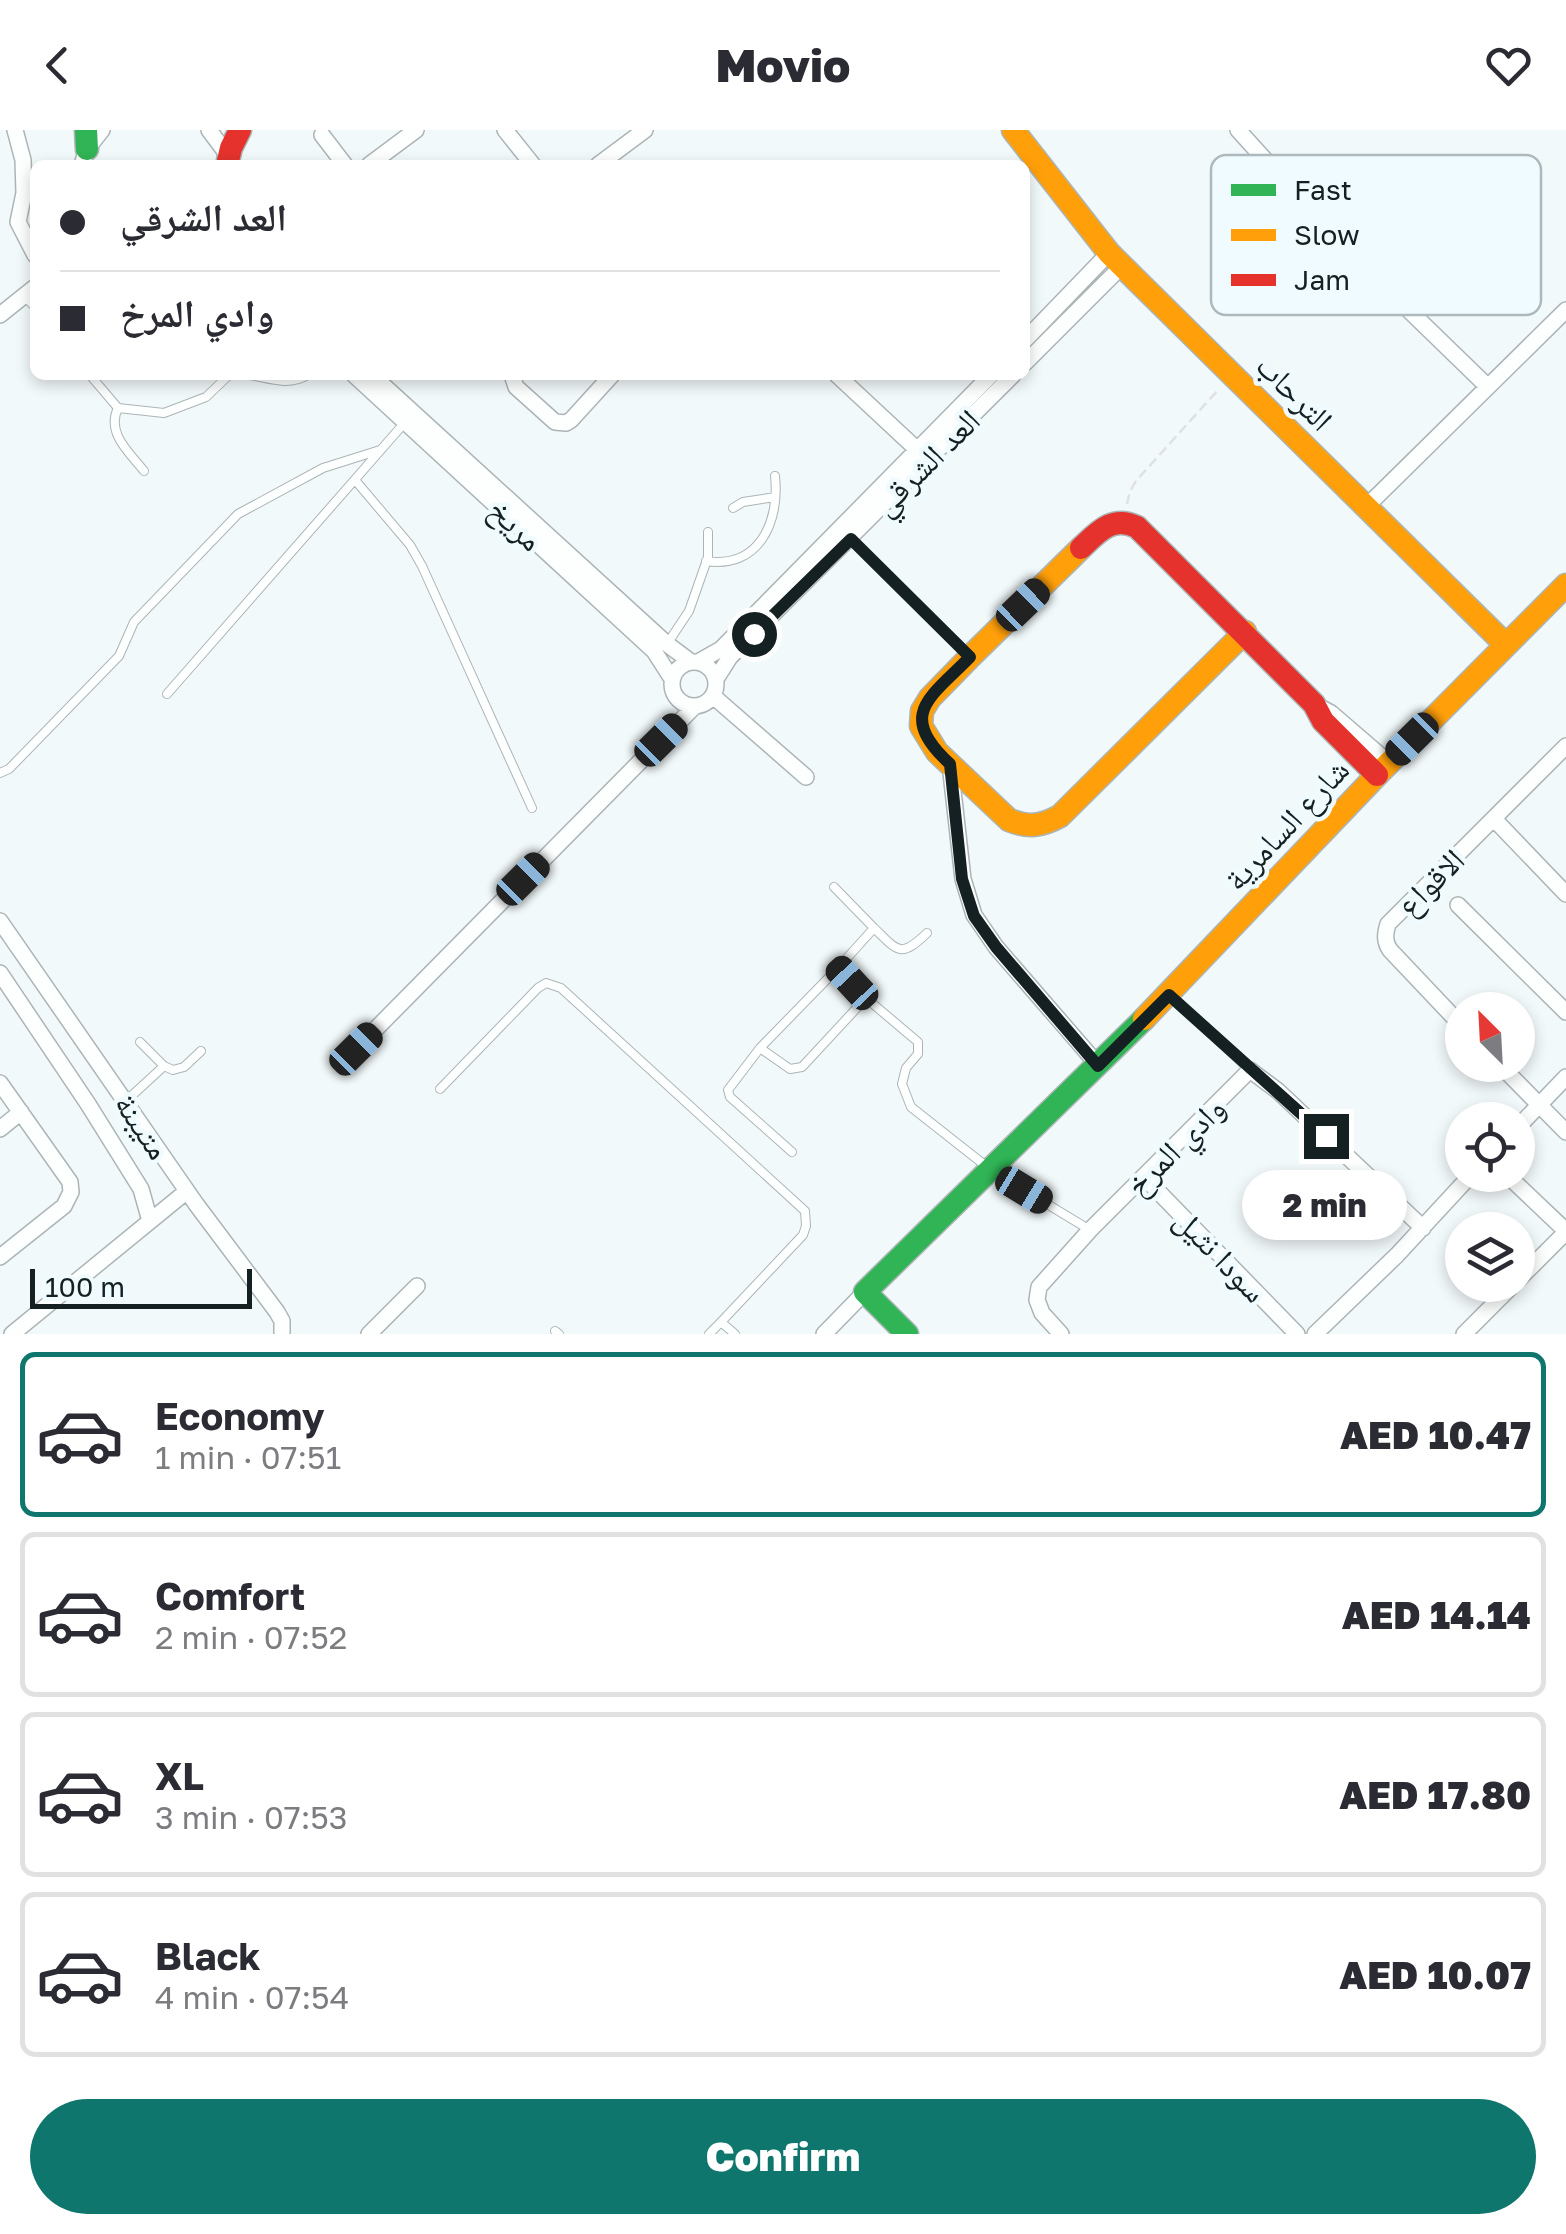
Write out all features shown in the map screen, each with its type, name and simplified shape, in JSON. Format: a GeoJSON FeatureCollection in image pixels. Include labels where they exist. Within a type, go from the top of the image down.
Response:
{"type":"FeatureCollection","features":[{"type":"Feature","properties":{"kind":"street"},"geometry":{"type":"LineString","coordinates":[[16,130],[23,160],[24,194],[18,222],[30,245]]}},
{"type":"Feature","properties":{"kind":"street"},"geometry":{"type":"LineString","coordinates":[[209,130],[228,160]]}},
{"type":"Feature","properties":{"kind":"street"},"geometry":{"type":"LineString","coordinates":[[229,160],[240,130]]}},
{"type":"Feature","properties":{"kind":"street"},"geometry":{"type":"LineString","coordinates":[[376,160],[416,130]]}},
{"type":"Feature","properties":{"kind":"street"},"geometry":{"type":"LineString","coordinates":[[505,130],[529,160]]}},
{"type":"Feature","properties":{"kind":"street"},"geometry":{"type":"LineString","coordinates":[[610,160],[645,130]]}},
{"type":"Feature","properties":{"kind":"street","name":"الترحاب"},"geometry":{"type":"LineString","coordinates":[[1012,130],[1116,260],[1505,644]]}},
{"type":"Feature","properties":{"kind":"street"},"geometry":{"type":"LineString","coordinates":[[1238,130],[1261,155]]}},
{"type":"Feature","properties":{"kind":"street"},"geometry":{"type":"LineString","coordinates":[[322,135],[341,160]]}},
{"type":"Feature","properties":{"kind":"street"},"geometry":{"type":"LineString","coordinates":[[0,221],[18,222]]}},
{"type":"Feature","properties":{"kind":"street"},"geometry":{"type":"LineString","coordinates":[[1030,336],[1116,260]]}},
{"type":"Feature","properties":{"kind":"street"},"geometry":{"type":"LineString","coordinates":[[1030,357],[1116,260]]}},
{"type":"Feature","properties":{"kind":"street"},"geometry":{"type":"LineString","coordinates":[[0,315],[30,298]]}},
{"type":"Feature","properties":{"kind":"street"},"geometry":{"type":"LineString","coordinates":[[1365,508],[1566,310]]}},
{"type":"Feature","properties":{"kind":"street"},"geometry":{"type":"LineString","coordinates":[[1414,315],[1488,387]]}},
{"type":"Feature","properties":{"kind":"street","name":"مريخ"},"geometry":{"type":"LineString","coordinates":[[360,380],[667,644],[695,662]]}},
{"type":"Feature","properties":{"kind":"street","name":"مريخ"},"geometry":{"type":"LineString","coordinates":[[376,380],[409,418],[654,651],[672,679]]}},
{"type":"Feature","properties":{"kind":"street"},"geometry":{"type":"LineString","coordinates":[[514,380],[516,387],[561,423],[570,420],[607,380]]}},
{"type":"Feature","properties":{"kind":"street"},"geometry":{"type":"LineString","coordinates":[[842,380],[923,456]]}},
{"type":"Feature","properties":{"kind":"street","name":"العد الشرقي"},"geometry":{"type":"LineString","coordinates":[[716,679],[730,657],[851,539],[988,380]]}},
{"type":"Feature","properties":{"kind":"street","name":"العد الشرقي"},"geometry":{"type":"LineString","coordinates":[[695,662],[721,648],[1007,380]]}},
{"type":"Feature","properties":{"kind":"street"},"geometry":{"type":"LineString","coordinates":[[1245,632],[1060,816],[1046,825],[1020,826],[1009,820],[937,752],[921,726],[922,711],[930,698],[970,657],[1102,528],[1124,520],[1142,531],[1245,632],[1314,704],[1324,721],[1383,769]]}},
{"type":"Feature","properties":{"kind":"street","name":"شارع السامرية"},"geometry":{"type":"LineString","coordinates":[[824,1334],[1169,995],[1383,769],[1566,585]]}},
{"type":"Feature","properties":{"kind":"street"},"geometry":{"type":"LineString","coordinates":[[356,1049],[694,707],[713,696],[716,679],[708,667],[695,662],[677,670],[672,679],[674,696],[682,704],[694,707]]}},
{"type":"Feature","properties":{"kind":"street"},"geometry":{"type":"LineString","coordinates":[[713,696],[806,777]]}},
{"type":"Feature","properties":{"kind":"street","name":"الاقواع"},"geometry":{"type":"LineString","coordinates":[[1445,1008],[1390,950],[1385,934],[1388,924],[1566,746]]}},
{"type":"Feature","properties":{"kind":"street"},"geometry":{"type":"LineString","coordinates":[[950,764],[962,879],[974,916],[1098,1066]]}},
{"type":"Feature","properties":{"kind":"street"},"geometry":{"type":"LineString","coordinates":[[1494,819],[1566,894]]}},
{"type":"Feature","properties":{"kind":"street"},"geometry":{"type":"LineString","coordinates":[[1458,906],[1566,1012]]}},
{"type":"Feature","properties":{"kind":"street","name":"متيبنة"},"geometry":{"type":"LineString","coordinates":[[0,921],[187,1191],[277,1312],[282,1332]]}},
{"type":"Feature","properties":{"kind":"street","name":"متيبنة"},"geometry":{"type":"LineString","coordinates":[[0,973],[141,1189],[150,1221]]}},
{"type":"Feature","properties":{"kind":"street","name":"وادي المرخ"},"geometry":{"type":"LineString","coordinates":[[1061,1334],[1042,1313],[1036,1300],[1039,1287],[1090,1230],[1250,1070],[1278,1091],[1423,1228]]}},
{"type":"Feature","properties":{"kind":"street"},"geometry":{"type":"LineString","coordinates":[[1535,1110],[1566,1077]]}},
{"type":"Feature","properties":{"kind":"street"},"geometry":{"type":"LineString","coordinates":[[1516,1082],[1566,1132]]}},
{"type":"Feature","properties":{"kind":"street"},"geometry":{"type":"LineString","coordinates":[[0,1083],[70,1182],[71,1192],[64,1206],[0,1258]]}},
{"type":"Feature","properties":{"kind":"street"},"geometry":{"type":"LineString","coordinates":[[0,1129],[21,1112]]}},
{"type":"Feature","properties":{"kind":"street","name":"سودا نثيل"},"geometry":{"type":"LineString","coordinates":[[1144,1177],[1297,1334]]}},
{"type":"Feature","properties":{"kind":"street"},"geometry":{"type":"LineString","coordinates":[[12,1334],[187,1191]]}},
{"type":"Feature","properties":{"kind":"street"},"geometry":{"type":"LineString","coordinates":[[1316,1334],[1456,1192]]}},
{"type":"Feature","properties":{"kind":"street"},"geometry":{"type":"LineString","coordinates":[[1526,1192],[1566,1231],[1535,1262]]}},
{"type":"Feature","properties":{"kind":"street"},"geometry":{"type":"LineString","coordinates":[[369,1334],[417,1286]]}},
{"type":"Feature","properties":{"kind":"street"},"geometry":{"type":"LineString","coordinates":[[865,1292],[907,1334]]}},
{"type":"Feature","properties":{"kind":"street"},"geometry":{"type":"LineString","coordinates":[[1464,1334],[1495,1302]]}},
{"type":"Feature","properties":{"kind":"lane"},"geometry":{"type":"LineString","coordinates":[[94,380],[118,408],[164,413],[206,398],[224,380]]}},
{"type":"Feature","properties":{"kind":"lane"},"geometry":{"type":"LineString","coordinates":[[118,408],[113,419],[116,436],[144,472]]}},
{"type":"Feature","properties":{"kind":"lane"},"geometry":{"type":"LineString","coordinates":[[168,694],[409,418]]}},
{"type":"Feature","properties":{"kind":"lane"},"geometry":{"type":"LineString","coordinates":[[0,773],[10,769],[96,682],[119,656],[134,622],[238,514],[323,468],[380,450]]}},
{"type":"Feature","properties":{"kind":"lane"},"geometry":{"type":"LineString","coordinates":[[706,562],[724,564],[750,551],[765,537],[776,497],[775,476]]}},
{"type":"Feature","properties":{"kind":"lane"},"geometry":{"type":"LineString","coordinates":[[355,480],[402,535],[422,566],[532,808]]}},
{"type":"Feature","properties":{"kind":"lane"},"geometry":{"type":"LineString","coordinates":[[732,508],[743,502],[776,497]]}},
{"type":"Feature","properties":{"kind":"lane"},"geometry":{"type":"LineString","coordinates":[[667,644],[689,611],[706,562],[708,532]]}},
{"type":"Feature","properties":{"kind":"lane"},"geometry":{"type":"LineString","coordinates":[[851,539],[970,657]]}},
{"type":"Feature","properties":{"kind":"lane"},"geometry":{"type":"LineString","coordinates":[[834,888],[896,950],[912,948],[927,934]]}},
{"type":"Feature","properties":{"kind":"lane"},"geometry":{"type":"LineString","coordinates":[[792,1152],[730,1097],[728,1090],[760,1048],[874,928]]}},
{"type":"Feature","properties":{"kind":"lane"},"geometry":{"type":"LineString","coordinates":[[838,968],[866,998],[918,1042],[918,1054],[906,1068],[902,1084],[911,1108],[991,1170],[1090,1230]]}},
{"type":"Feature","properties":{"kind":"lane"},"geometry":{"type":"LineString","coordinates":[[440,1089],[538,988],[546,983],[561,988],[804,1212],[803,1235],[709,1334]]}},
{"type":"Feature","properties":{"kind":"lane"},"geometry":{"type":"LineString","coordinates":[[1169,995],[1250,1070]]}},
{"type":"Feature","properties":{"kind":"lane"},"geometry":{"type":"LineString","coordinates":[[760,1048],[790,1069],[802,1067],[866,998]]}},
{"type":"Feature","properties":{"kind":"lane"},"geometry":{"type":"LineString","coordinates":[[140,1042],[164,1066],[178,1070],[201,1052]]}},
{"type":"Feature","properties":{"kind":"lane"},"geometry":{"type":"LineString","coordinates":[[126,1101],[164,1066]]}},
{"type":"Feature","properties":{"kind":"lane"},"geometry":{"type":"LineString","coordinates":[[721,1322],[735,1334]]}},
{"type":"Feature","properties":{"kind":"path"},"geometry":{"type":"LineString","coordinates":[[1124,520],[1130,491],[1136,482],[1231,375]]}},
{"type":"Feature","properties":{"kind":"traffic: fast"},"geometry":{"type":"LineString","coordinates":[[86,130],[87,149]]}},
{"type":"Feature","properties":{"kind":"traffic: fast"},"geometry":{"type":"LineString","coordinates":[[907,1334],[865,1292],[1144,1019]]}},
{"type":"Feature","properties":{"kind":"traffic: slow"},"geometry":{"type":"LineString","coordinates":[[1013,130],[1109,253],[1505,644]]}},
{"type":"Feature","properties":{"kind":"traffic: slow"},"geometry":{"type":"LineString","coordinates":[[1081,548],[930,698],[922,711],[921,726],[937,752],[1009,820],[1035,825],[1060,816],[1245,632]]}},
{"type":"Feature","properties":{"kind":"traffic: slow"},"geometry":{"type":"LineString","coordinates":[[1144,1019],[1377,775],[1566,585]]}},
{"type":"Feature","properties":{"kind":"traffic: jam"},"geometry":{"type":"LineString","coordinates":[[228,160],[240,130]]}},
{"type":"Feature","properties":{"kind":"traffic: jam"},"geometry":{"type":"LineString","coordinates":[[1081,548],[1113,524],[1137,527],[1314,704],[1323,721],[1377,775]]}},
{"type":"Feature","properties":{"kind":"route"},"geometry":{"type":"LineString","coordinates":[[754,634],[851,539],[970,657],[930,698],[922,711],[921,726],[937,752],[950,764],[962,879],[974,916],[984,932],[1098,1066],[1169,995],[1326,1136]]}}]}
